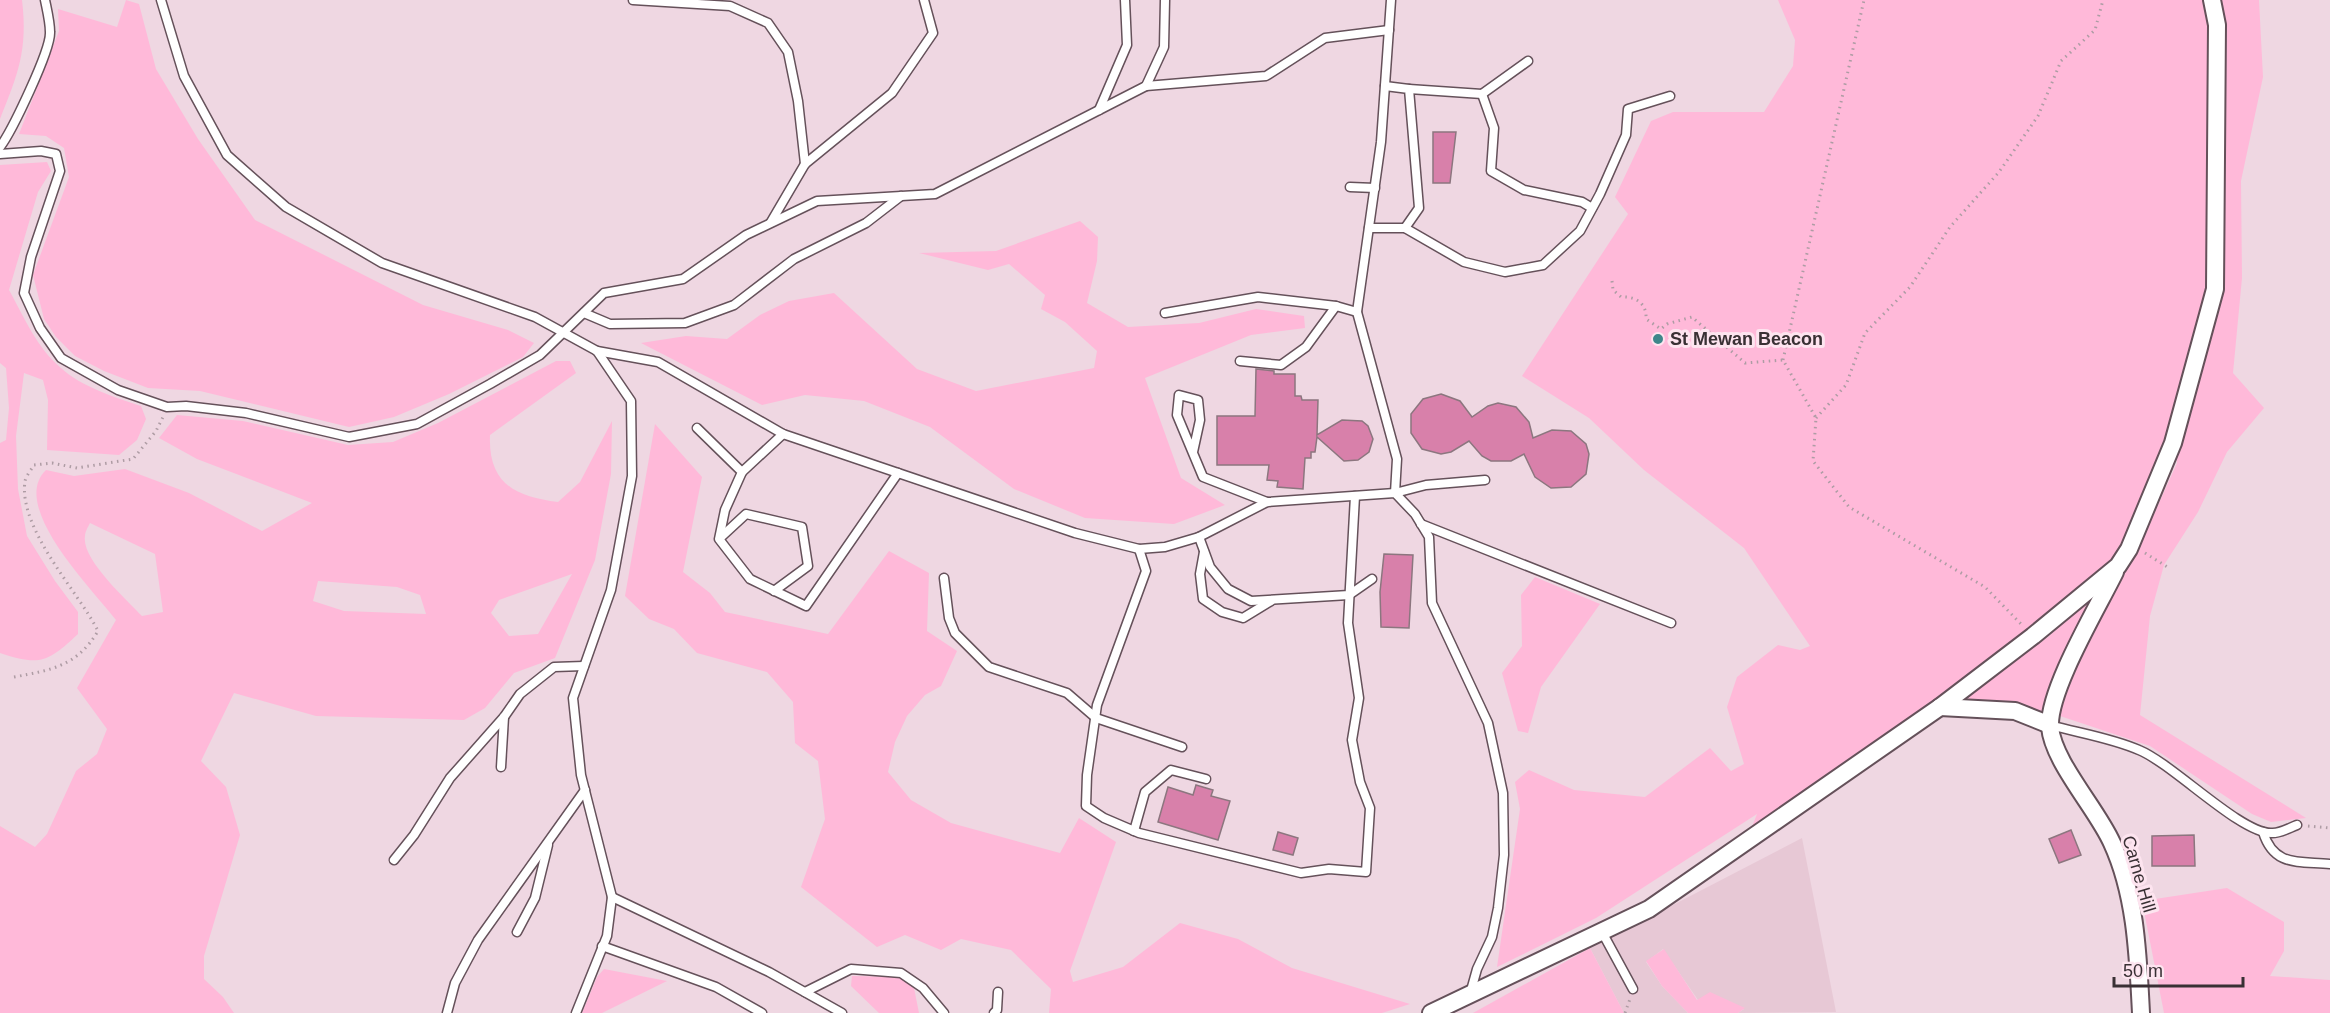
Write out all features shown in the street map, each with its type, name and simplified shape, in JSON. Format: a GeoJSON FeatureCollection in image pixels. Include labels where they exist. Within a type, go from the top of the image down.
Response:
{"type":"FeatureCollection","features":[{"type":"Feature","properties":{"kind":"street","name":"Carne Hill"},"geometry":{"type":"LineString","coordinates":[[2141,1013],[2137,941],[2127,887],[2113,844],[2092,806],[2055,750],[2050,726],[2058,691],[2128,549],[2173,443],[2216,289],[2217,25],[2211,0]]}},
{"type":"Feature","properties":{"kind":"street"},"geometry":{"type":"LineString","coordinates":[[1431,1013],[1649,909],[1940,706],[2033,636],[2118,566]]}},
{"type":"Feature","properties":{"kind":"street"},"geometry":{"type":"LineString","coordinates":[[1940,706],[2015,711],[2050,726]]}},
{"type":"Feature","properties":{"kind":"lane"},"geometry":{"type":"LineString","coordinates":[[0,147],[9,135],[51,34],[45,0]]}},
{"type":"Feature","properties":{"kind":"lane"},"geometry":{"type":"LineString","coordinates":[[161,0],[184,76],[227,155],[286,207],[382,263],[535,317],[597,351],[658,362],[783,434],[1075,533],[1139,549],[1165,547],[1199,537],[1267,501]]}},
{"type":"Feature","properties":{"kind":"lane"},"geometry":{"type":"LineString","coordinates":[[633,0],[730,6],[768,23],[788,52],[798,101],[805,164]]}},
{"type":"Feature","properties":{"kind":"lane"},"geometry":{"type":"LineString","coordinates":[[771,223],[805,164],[892,93],[933,33],[924,0]]}},
{"type":"Feature","properties":{"kind":"lane"},"geometry":{"type":"LineString","coordinates":[[1099,110],[1127,45],[1125,0]]}},
{"type":"Feature","properties":{"kind":"lane"},"geometry":{"type":"LineString","coordinates":[[1146,86],[1164,47],[1165,0]]}},
{"type":"Feature","properties":{"kind":"lane"},"geometry":{"type":"LineString","coordinates":[[1391,0],[1375,188],[1357,312],[1397,459],[1395,493],[1429,537],[1432,603],[1488,723],[1503,793],[1504,855],[1498,908],[1492,937],[1477,969],[1470,995]]}},
{"type":"Feature","properties":{"kind":"lane"},"geometry":{"type":"LineString","coordinates":[[0,154],[41,151],[56,154],[60,171],[31,257],[24,293],[40,328],[61,358],[118,390],[167,407],[186,406],[246,413],[349,437],[417,424],[540,355],[604,293],[683,279],[746,235],[817,201],[935,194],[1146,86],[1266,76],[1324,38],[1389,30]]}},
{"type":"Feature","properties":{"kind":"lane"},"geometry":{"type":"LineString","coordinates":[[1385,86],[1482,94],[1528,61]]}},
{"type":"Feature","properties":{"kind":"lane"},"geometry":{"type":"LineString","coordinates":[[1405,228],[1419,208],[1409,88]]}},
{"type":"Feature","properties":{"kind":"lane"},"geometry":{"type":"LineString","coordinates":[[1482,94],[1494,128],[1491,171],[1524,190],[1582,202],[1592,208]]}},
{"type":"Feature","properties":{"kind":"lane"},"geometry":{"type":"LineString","coordinates":[[1369,228],[1405,228],[1464,262],[1505,272],[1543,265],[1580,231],[1626,135],[1628,108],[1670,96]]}},
{"type":"Feature","properties":{"kind":"lane"},"geometry":{"type":"LineString","coordinates":[[1350,187],[1375,188]]}},
{"type":"Feature","properties":{"kind":"lane"},"geometry":{"type":"LineString","coordinates":[[584,313],[610,324],[685,323],[695,320],[734,305],[794,259],[866,223],[901,196]]}},
{"type":"Feature","properties":{"kind":"lane"},"geometry":{"type":"LineString","coordinates":[[1165,313],[1258,297],[1336,306],[1357,312]]}},
{"type":"Feature","properties":{"kind":"lane"},"geometry":{"type":"LineString","coordinates":[[1240,361],[1281,364],[1306,347],[1336,306]]}},
{"type":"Feature","properties":{"kind":"lane"},"geometry":{"type":"LineString","coordinates":[[576,1013],[602,946],[612,897],[585,790],[573,698],[611,590],[632,476],[631,401],[597,351]]}},
{"type":"Feature","properties":{"kind":"lane"},"geometry":{"type":"LineString","coordinates":[[1193,452],[1200,420],[1198,400],[1179,395],[1177,415],[1203,477],[1267,501],[1395,493],[1426,486],[1485,480]]}},
{"type":"Feature","properties":{"kind":"lane"},"geometry":{"type":"LineString","coordinates":[[697,428],[742,472]]}},
{"type":"Feature","properties":{"kind":"lane"},"geometry":{"type":"LineString","coordinates":[[783,434],[742,472],[725,510],[720,538],[750,579],[806,606],[898,473]]}},
{"type":"Feature","properties":{"kind":"lane"},"geometry":{"type":"LineString","coordinates":[[1139,549],[1146,571],[1097,705],[1087,775],[1086,806],[1104,818],[1134,831],[1300,873],[1329,870],[1366,872],[1370,808],[1360,782],[1352,740],[1359,698],[1348,623],[1355,496]]}},
{"type":"Feature","properties":{"kind":"lane"},"geometry":{"type":"LineString","coordinates":[[720,538],[746,513],[802,527],[808,566],[774,591]]}},
{"type":"Feature","properties":{"kind":"lane"},"geometry":{"type":"LineString","coordinates":[[1421,524],[1671,623]]}},
{"type":"Feature","properties":{"kind":"lane"},"geometry":{"type":"LineString","coordinates":[[1199,537],[1210,567],[1228,589],[1251,602],[1275,598],[1349,596],[1372,579]]}},
{"type":"Feature","properties":{"kind":"lane"},"geometry":{"type":"LineString","coordinates":[[1204,551],[1200,574],[1203,599],[1222,612],[1243,618],[1275,598]]}},
{"type":"Feature","properties":{"kind":"lane"},"geometry":{"type":"LineString","coordinates":[[944,578],[949,618],[955,633],[989,667],[1066,693],[1095,718],[1182,747]]}},
{"type":"Feature","properties":{"kind":"lane"},"geometry":{"type":"LineString","coordinates":[[394,860],[414,835],[450,778],[504,717],[520,694],[554,667],[584,666]]}},
{"type":"Feature","properties":{"kind":"lane"},"geometry":{"type":"LineString","coordinates":[[501,767],[504,717]]}},
{"type":"Feature","properties":{"kind":"lane"},"geometry":{"type":"LineString","coordinates":[[2050,726],[2137,748],[2163,761],[2202,794],[2263,832],[2272,834],[2297,825]]}},
{"type":"Feature","properties":{"kind":"lane"},"geometry":{"type":"LineString","coordinates":[[1134,831],[1145,792],[1171,770],[1206,779]]}},
{"type":"Feature","properties":{"kind":"lane"},"geometry":{"type":"LineString","coordinates":[[447,1013],[455,983],[478,940],[585,790]]}},
{"type":"Feature","properties":{"kind":"lane"},"geometry":{"type":"LineString","coordinates":[[2263,832],[2268,848],[2276,857],[2291,861],[2330,864]]}},
{"type":"Feature","properties":{"kind":"lane"},"geometry":{"type":"LineString","coordinates":[[517,932],[535,898],[550,839]]}},
{"type":"Feature","properties":{"kind":"lane"},"geometry":{"type":"LineString","coordinates":[[612,897],[805,992],[842,1013]]}},
{"type":"Feature","properties":{"kind":"lane"},"geometry":{"type":"LineString","coordinates":[[1602,932],[1633,989]]}},
{"type":"Feature","properties":{"kind":"lane"},"geometry":{"type":"LineString","coordinates":[[602,946],[716,987],[762,1013]]}},
{"type":"Feature","properties":{"kind":"lane"},"geometry":{"type":"LineString","coordinates":[[805,992],[851,969],[901,974],[924,988],[944,1013]]}},
{"type":"Feature","properties":{"kind":"lane"},"geometry":{"type":"LineString","coordinates":[[994,1013],[997,1010],[998,993]]}},
{"type":"Feature","properties":{"kind":"path"},"geometry":{"type":"LineString","coordinates":[[1864,0],[1783,360],[1816,417],[1813,461],[1849,507],[1985,587],[2033,636]]}},
{"type":"Feature","properties":{"kind":"path"},"geometry":{"type":"LineString","coordinates":[[1816,417],[1846,385],[1865,333],[1910,287],[1950,227],[1999,172],[2038,116],[2061,62],[2095,30],[2103,0]]}},
{"type":"Feature","properties":{"kind":"path"},"geometry":{"type":"LineString","coordinates":[[1612,281],[1613,290],[1621,297],[1632,296],[1641,302],[1646,319],[1661,329],[1666,324],[1692,317],[1745,363],[1783,360]]}},
{"type":"Feature","properties":{"kind":"path"},"geometry":{"type":"LineString","coordinates":[[14,677],[61,667],[88,647],[98,631],[86,608],[59,574],[37,530],[26,502],[25,479],[34,465],[52,463],[77,468],[133,459],[156,431],[167,407]]}},
{"type":"Feature","properties":{"kind":"path"},"geometry":{"type":"LineString","coordinates":[[2128,549],[2147,554],[2169,568]]}},
{"type":"Feature","properties":{"kind":"path"},"geometry":{"type":"LineString","coordinates":[[2297,825],[2330,828]]}},
{"type":"Feature","properties":{"kind":"shaded area"},"geometry":{"type":"Polygon","coordinates":[[[0,0],[22,0],[24,33],[20,61],[0,119],[0,0]]]}},
{"type":"Feature","properties":{"kind":"shaded area"},"geometry":{"type":"Polygon","coordinates":[[[126,0],[139,4],[156,69],[198,139],[255,220],[423,305],[508,330],[534,343],[523,357],[449,394],[394,417],[349,427],[200,391],[148,388],[104,371],[75,356],[56,337],[44,319],[33,275],[69,177],[64,148],[46,136],[19,134],[59,31],[58,9],[117,27],[126,0]]]}},
{"type":"Feature","properties":{"kind":"shaded area"},"geometry":{"type":"Polygon","coordinates":[[[1778,0],[2259,0],[2263,77],[2241,181],[2242,278],[2233,373],[2264,408],[2227,452],[2198,512],[2164,565],[2150,616],[2140,715],[2306,818],[2271,822],[2252,814],[2150,746],[2054,714],[1940,707],[1746,842],[1757,814],[1596,918],[1497,967],[1520,809],[1515,782],[1529,770],[1574,790],[1645,797],[1710,748],[1731,771],[1744,764],[1727,707],[1737,677],[1778,645],[1800,650],[1810,646],[1744,548],[1644,470],[1589,418],[1522,376],[1628,214],[1615,197],[1651,121],[1673,112],[1764,112],[1793,66],[1795,40],[1778,0]],[[2173,443],[2113,558],[2034,635],[2047,638],[2103,585],[2059,688],[2141,543],[2177,463],[2173,443]]]}},
{"type":"Feature","properties":{"kind":"shaded area"},"geometry":{"type":"Polygon","coordinates":[[[47,162],[51,171],[38,192],[9,290],[32,332],[52,360],[88,386],[141,406],[146,419],[137,440],[119,455],[47,450],[48,400],[43,380],[24,373],[16,436],[18,489],[27,536],[55,581],[78,612],[78,634],[50,656],[25,660],[0,653],[0,443],[6,440],[9,408],[6,368],[0,363],[0,165],[47,162]]]}},
{"type":"Feature","properties":{"kind":"shaded area"},"geometry":{"type":"Polygon","coordinates":[[[1080,221],[1098,237],[1097,261],[1087,303],[1128,327],[1199,323],[1256,309],[1304,316],[1305,328],[1251,335],[1145,378],[1181,478],[1225,505],[1174,524],[1085,518],[1014,489],[930,427],[864,401],[805,395],[762,405],[641,343],[686,336],[727,339],[760,315],[789,301],[834,293],[917,369],[976,391],[1094,368],[1097,351],[1065,322],[1041,309],[1045,295],[1009,264],[988,270],[919,253],[996,251],[1080,221]]]}},
{"type":"Feature","properties":{"kind":"shaded area"},"geometry":{"type":"Polygon","coordinates":[[[556,361],[570,361],[576,373],[490,435],[494,465],[499,476],[507,485],[529,496],[558,502],[580,482],[612,421],[611,474],[595,560],[555,658],[514,673],[485,708],[464,720],[316,716],[234,693],[201,761],[226,787],[240,835],[204,956],[204,979],[223,997],[234,1013],[0,1013],[0,826],[35,847],[47,834],[76,771],[97,754],[107,729],[77,688],[116,620],[58,548],[46,526],[38,505],[37,486],[46,470],[74,476],[125,469],[189,493],[262,531],[312,503],[197,459],[159,438],[177,415],[243,421],[348,445],[393,442],[438,423],[556,361]],[[90,523],[85,534],[86,545],[90,556],[106,579],[142,616],[163,612],[155,554],[90,523]],[[572,574],[499,600],[491,613],[509,636],[538,634],[572,574]],[[318,581],[313,601],[344,611],[426,614],[420,595],[397,587],[318,581]]]}},
{"type":"Feature","properties":{"kind":"shaded area"},"geometry":{"type":"Polygon","coordinates":[[[655,424],[702,477],[683,572],[710,593],[725,612],[828,634],[889,551],[929,573],[927,631],[957,651],[941,686],[925,695],[907,716],[895,742],[888,772],[911,800],[951,823],[1060,853],[1079,818],[1116,842],[1070,971],[1073,982],[1123,967],[1180,923],[1238,939],[1292,968],[1410,1004],[1382,1013],[1049,1013],[1051,989],[1011,950],[961,939],[941,950],[905,935],[877,947],[801,887],[825,819],[818,761],[795,743],[793,702],[767,672],[697,653],[674,629],[649,619],[625,596],[655,424]]]}},
{"type":"Feature","properties":{"kind":"shaded area"},"geometry":{"type":"Polygon","coordinates":[[[1535,577],[1600,604],[1541,687],[1528,733],[1518,731],[1502,673],[1522,646],[1521,595],[1535,577]]]}},
{"type":"Feature","properties":{"kind":"shaded area"},"geometry":{"type":"Polygon","coordinates":[[[1802,838],[1836,1012],[1738,1013],[1744,1009],[1698,1000],[1663,949],[1646,962],[1662,986],[1688,1013],[1624,1013],[1590,948],[1802,838]]]}},
{"type":"Feature","properties":{"kind":"shaded area"},"geometry":{"type":"Polygon","coordinates":[[[2227,888],[2284,922],[2284,951],[2270,976],[2330,980],[2330,1013],[2164,1013],[2142,901],[2227,888]]]}},
{"type":"Feature","properties":{"kind":"shaded area"},"geometry":{"type":"Polygon","coordinates":[[[1590,948],[1624,1013],[1473,1013],[1590,948]]]}},
{"type":"Feature","properties":{"kind":"shaded area"},"geometry":{"type":"Polygon","coordinates":[[[1664,949],[1697,1000],[1710,992],[1745,1008],[1738,1013],[1688,1013],[1662,986],[1646,961],[1664,949]]]}},
{"type":"Feature","properties":{"kind":"shaded area"},"geometry":{"type":"Polygon","coordinates":[[[604,969],[667,981],[602,1013],[582,1013],[597,977],[604,969]]]}},
{"type":"Feature","properties":{"kind":"shaded area"},"geometry":{"type":"Polygon","coordinates":[[[852,976],[899,977],[914,988],[919,1013],[879,1013],[851,986],[852,976]]]}},
{"type":"Feature","properties":{"kind":"building"},"geometry":{"type":"Polygon","coordinates":[[[1433,132],[1456,132],[1450,183],[1433,183],[1433,132]]]}},
{"type":"Feature","properties":{"kind":"building"},"geometry":{"type":"Polygon","coordinates":[[[1256,369],[1274,371],[1274,374],[1295,374],[1295,396],[1301,396],[1302,400],[1318,400],[1317,435],[1342,420],[1362,421],[1368,426],[1373,439],[1369,452],[1358,460],[1344,461],[1317,437],[1315,452],[1311,452],[1311,458],[1305,458],[1303,489],[1277,487],[1278,481],[1267,480],[1269,465],[1217,465],[1217,416],[1255,416],[1256,369]]]}},
{"type":"Feature","properties":{"kind":"building"},"geometry":{"type":"Polygon","coordinates":[[[1441,394],[1460,401],[1472,417],[1488,406],[1498,403],[1516,407],[1529,422],[1533,438],[1552,430],[1571,431],[1586,444],[1589,454],[1586,474],[1571,487],[1551,488],[1535,477],[1524,454],[1511,461],[1491,461],[1482,456],[1469,441],[1451,452],[1441,454],[1422,449],[1411,433],[1411,414],[1423,399],[1441,394]]]}},
{"type":"Feature","properties":{"kind":"building"},"geometry":{"type":"Polygon","coordinates":[[[1384,554],[1413,555],[1409,628],[1381,627],[1380,592],[1384,554]]]}},
{"type":"Feature","properties":{"kind":"building"},"geometry":{"type":"Polygon","coordinates":[[[1196,785],[1213,790],[1211,796],[1230,801],[1218,840],[1158,822],[1168,787],[1193,795],[1196,785]]]}},
{"type":"Feature","properties":{"kind":"building"},"geometry":{"type":"Polygon","coordinates":[[[2071,830],[2081,855],[2059,863],[2049,839],[2071,830]]]}},
{"type":"Feature","properties":{"kind":"building"},"geometry":{"type":"Polygon","coordinates":[[[1278,832],[1298,838],[1293,855],[1273,850],[1278,832]]]}},
{"type":"Feature","properties":{"kind":"building"},"geometry":{"type":"Polygon","coordinates":[[[2194,835],[2195,866],[2152,866],[2152,836],[2194,835]]]}},
{"type":"Feature","properties":{"kind":"place","name":"St Mewan Beacon"},"geometry":{"type":"Point","coordinates":[1658,339]}}]}
